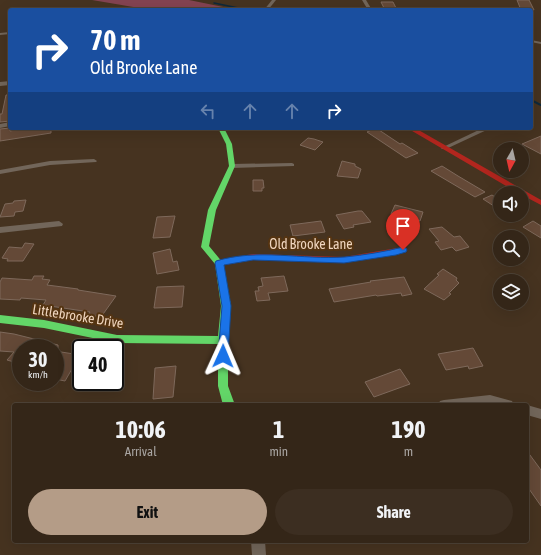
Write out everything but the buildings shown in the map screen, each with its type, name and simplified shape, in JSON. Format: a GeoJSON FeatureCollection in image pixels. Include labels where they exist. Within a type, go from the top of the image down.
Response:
{"type":"FeatureCollection","features":[{"type":"Feature","properties":{"kind":"street"},"geometry":{"type":"LineString","coordinates":[[268,8],[274,0]]}},
{"type":"Feature","properties":{"kind":"street"},"geometry":{"type":"LineString","coordinates":[[222,130],[229,144],[232,166],[212,210],[205,247],[219,263],[226,306],[223,340],[223,386],[228,403]]}},
{"type":"Feature","properties":{"kind":"street"},"geometry":{"type":"LineString","coordinates":[[413,130],[541,203]]}},
{"type":"Feature","properties":{"kind":"street"},"geometry":{"type":"LineString","coordinates":[[444,148],[484,130]]}},
{"type":"Feature","properties":{"kind":"street"},"geometry":{"type":"LineString","coordinates":[[0,172],[50,163],[94,161]]}},
{"type":"Feature","properties":{"kind":"street"},"geometry":{"type":"LineString","coordinates":[[232,166],[292,165]]}},
{"type":"Feature","properties":{"kind":"street"},"geometry":{"type":"LineString","coordinates":[[0,230],[59,224]]}},
{"type":"Feature","properties":{"kind":"street","name":"Old Brooke Lane"},"geometry":{"type":"LineString","coordinates":[[219,263],[253,257],[344,260],[403,250]]}},
{"type":"Feature","properties":{"kind":"street","name":"Littlebrooke Drive"},"geometry":{"type":"LineString","coordinates":[[0,319],[44,324],[117,339],[223,340]]}},
{"type":"Feature","properties":{"kind":"street"},"geometry":{"type":"LineString","coordinates":[[462,403],[490,400],[501,403]]}},
{"type":"Feature","properties":{"kind":"street"},"geometry":{"type":"LineString","coordinates":[[529,411],[541,414]]}},
{"type":"Feature","properties":{"kind":"street"},"geometry":{"type":"LineString","coordinates":[[258,543],[259,555]]}},
{"type":"Feature","properties":{"kind":"shaded area"},"geometry":{"type":"Polygon","coordinates":[[[92,0],[189,0],[228,8],[139,8],[92,0]]]}},
{"type":"Feature","properties":{"kind":"waterway"},"geometry":{"type":"LineString","coordinates":[[214,3],[238,8]]}},
{"type":"Feature","properties":{"kind":"waterway"},"geometry":{"type":"LineString","coordinates":[[533,101],[541,105]]}},
{"type":"Feature","properties":{"kind":"traffic: fast"},"geometry":{"type":"LineString","coordinates":[[222,130],[229,144],[232,166],[212,210],[205,247],[219,263],[226,306],[223,340],[223,386],[228,403]]}},
{"type":"Feature","properties":{"kind":"traffic: fast"},"geometry":{"type":"LineString","coordinates":[[0,319],[44,324],[117,339],[223,340]]}},
{"type":"Feature","properties":{"kind":"traffic: jam"},"geometry":{"type":"LineString","coordinates":[[413,130],[541,203]]}},
{"type":"Feature","properties":{"kind":"traffic: jam"},"geometry":{"type":"LineString","coordinates":[[219,263],[253,257],[344,260],[403,250]]}},
{"type":"Feature","properties":{"kind":"route"},"geometry":{"type":"LineString","coordinates":[[223,356],[226,306],[219,263],[253,257],[344,260],[403,250]]}}]}
